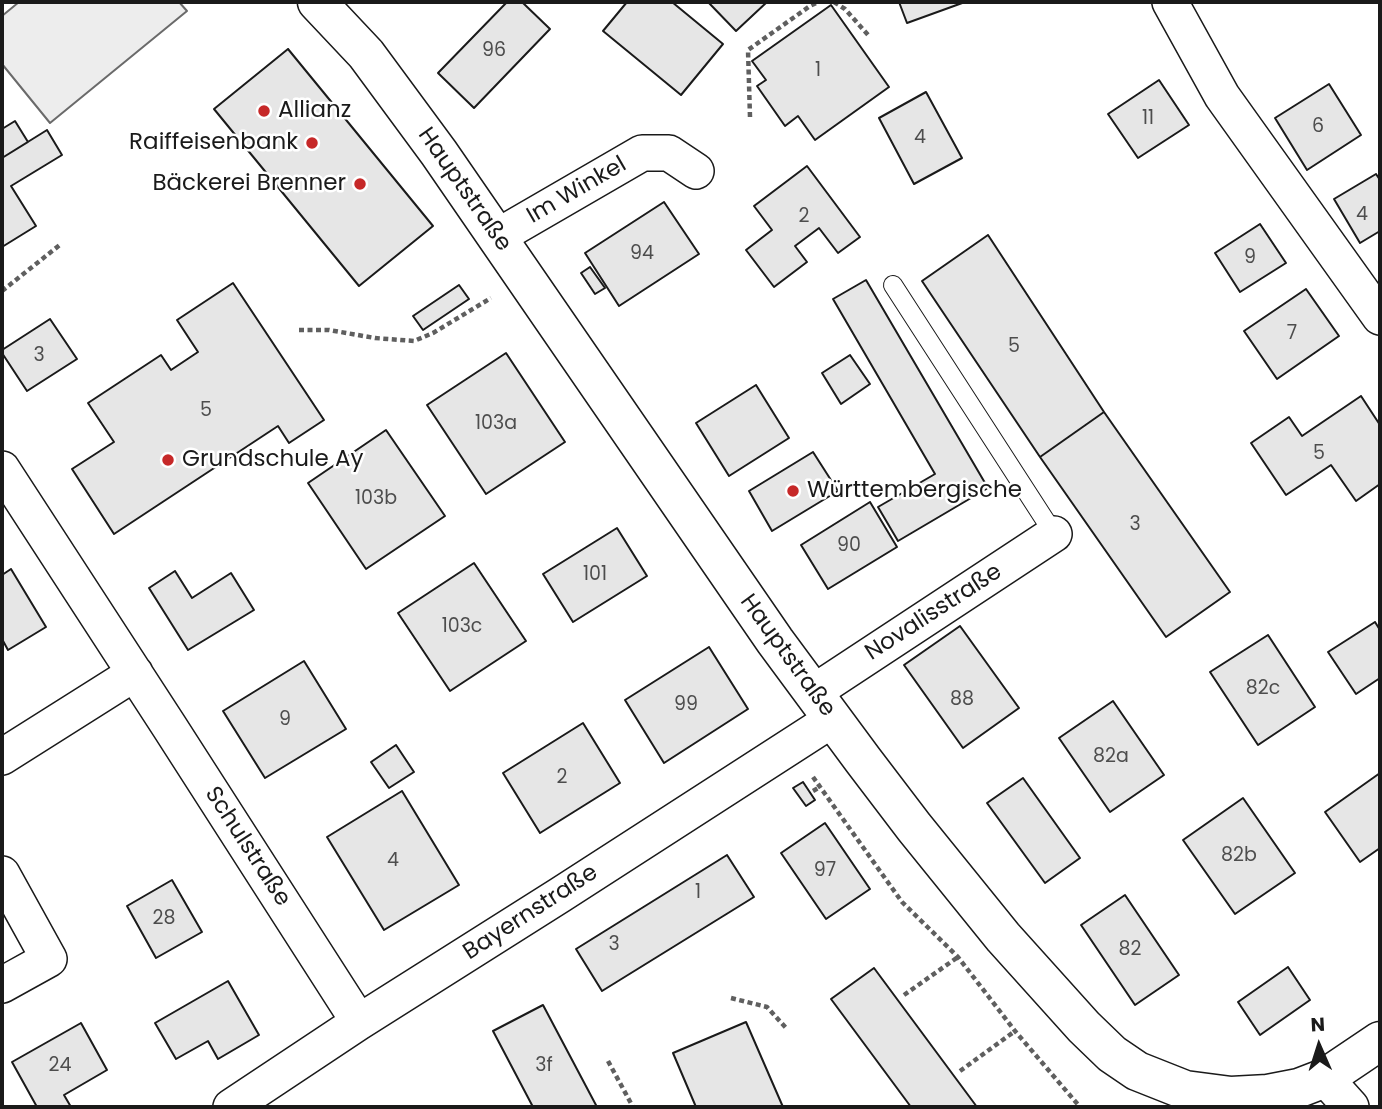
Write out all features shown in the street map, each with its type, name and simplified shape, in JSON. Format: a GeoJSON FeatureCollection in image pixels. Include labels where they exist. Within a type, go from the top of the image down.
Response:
{"type":"FeatureCollection","features":[{"type":"Feature","properties":{"kind":"main road","name":"Hauptstraße"},"geometry":{"type":"LineString","coordinates":[[317,2],[366,54],[439,153],[767,630],[914,827],[995,927],[1075,1017],[1112,1054],[1167,1095],[1185,1090],[1231,1101],[1299,1088],[1325,1077],[1380,1041]]}},
{"type":"Feature","properties":{"kind":"street"},"geometry":{"type":"LineString","coordinates":[[1171,2],[1222,96],[1380,317]]}},
{"type":"Feature","properties":{"kind":"street","name":"Im Winkel"},"geometry":{"type":"LineString","coordinates":[[497,237],[642,153],[668,153],[696,171]]}},
{"type":"Feature","properties":{"kind":"street","name":"Schulstraße"},"geometry":{"type":"LineString","coordinates":[[2,468],[14,512],[135,673],[359,1022]]}},
{"type":"Feature","properties":{"kind":"street","name":"Novalisstraße"},"geometry":{"type":"LineString","coordinates":[[823,705],[1054,534]]}},
{"type":"Feature","properties":{"kind":"street"},"geometry":{"type":"LineString","coordinates":[[2,757],[135,673]]}},
{"type":"Feature","properties":{"kind":"street","name":"Bayernstraße"},"geometry":{"type":"LineString","coordinates":[[230,1107],[791,746],[823,705]]}},
{"type":"Feature","properties":{"kind":"street"},"geometry":{"type":"LineString","coordinates":[[2,874],[49,959],[2,985]]}},
{"type":"Feature","properties":{"kind":"street"},"geometry":{"type":"LineString","coordinates":[[1325,1077],[1351,1107]]}},
{"type":"Feature","properties":{"kind":"lane"},"geometry":{"type":"LineString","coordinates":[[893,285],[1054,534]]}},
{"type":"Feature","properties":{"kind":"path"},"geometry":{"type":"LineString","coordinates":[[750,117],[748,50],[818,2]]}},
{"type":"Feature","properties":{"kind":"path"},"geometry":{"type":"LineString","coordinates":[[834,2],[845,9],[869,36]]}},
{"type":"Feature","properties":{"kind":"path"},"geometry":{"type":"LineString","coordinates":[[2,291],[61,244]]}},
{"type":"Feature","properties":{"kind":"path"},"geometry":{"type":"LineString","coordinates":[[299,330],[329,330],[414,341],[433,333],[525,278]]}},
{"type":"Feature","properties":{"kind":"path"},"geometry":{"type":"LineString","coordinates":[[791,746],[902,902],[958,957],[1080,1107]]}},
{"type":"Feature","properties":{"kind":"path"},"geometry":{"type":"LineString","coordinates":[[813,791],[820,787]]}},
{"type":"Feature","properties":{"kind":"path"},"geometry":{"type":"LineString","coordinates":[[904,995],[958,957]]}},
{"type":"Feature","properties":{"kind":"path"},"geometry":{"type":"LineString","coordinates":[[731,998],[767,1007],[786,1028]]}},
{"type":"Feature","properties":{"kind":"path"},"geometry":{"type":"LineString","coordinates":[[960,1071],[1016,1031]]}},
{"type":"Feature","properties":{"kind":"path"},"geometry":{"type":"LineString","coordinates":[[608,1061],[632,1107]]}},
{"type":"Feature","properties":{"kind":"shaded area"},"geometry":{"type":"Polygon","coordinates":[[[19,2],[179,2],[187,11],[50,123],[2,64],[2,16],[19,2]]]}},
{"type":"Feature","properties":{"kind":"building"},"geometry":{"type":"Polygon","coordinates":[[[507,2],[522,2],[550,29],[474,108],[438,73],[507,2]]]}},
{"type":"Feature","properties":{"kind":"building"},"geometry":{"type":"Polygon","coordinates":[[[627,2],[672,2],[723,44],[681,95],[603,31],[627,2]]]}},
{"type":"Feature","properties":{"kind":"building"},"geometry":{"type":"Polygon","coordinates":[[[708,2],[767,2],[736,31],[708,2]]]}},
{"type":"Feature","properties":{"kind":"building"},"geometry":{"type":"Polygon","coordinates":[[[899,2],[965,2],[907,23],[899,2]]]}},
{"type":"Feature","properties":{"kind":"building"},"geometry":{"type":"Polygon","coordinates":[[[831,5],[889,87],[815,140],[798,116],[785,126],[757,86],[766,80],[752,61],[831,5]]]}},
{"type":"Feature","properties":{"kind":"building"},"geometry":{"type":"Polygon","coordinates":[[[288,49],[433,226],[359,286],[214,109],[288,49]]]}},
{"type":"Feature","properties":{"kind":"building"},"geometry":{"type":"Polygon","coordinates":[[[1159,80],[1189,125],[1138,158],[1108,114],[1159,80]]]}},
{"type":"Feature","properties":{"kind":"building"},"geometry":{"type":"Polygon","coordinates":[[[1329,84],[1361,135],[1307,170],[1275,118],[1329,84]]]}},
{"type":"Feature","properties":{"kind":"building"},"geometry":{"type":"Polygon","coordinates":[[[926,92],[962,158],[914,184],[879,118],[926,92]]]}},
{"type":"Feature","properties":{"kind":"building"},"geometry":{"type":"Polygon","coordinates":[[[15,121],[28,142],[2,158],[2,129],[15,121]]]}},
{"type":"Feature","properties":{"kind":"building"},"geometry":{"type":"Polygon","coordinates":[[[47,130],[62,155],[11,186],[36,226],[2,247],[2,158],[47,130]]]}},
{"type":"Feature","properties":{"kind":"building"},"geometry":{"type":"Polygon","coordinates":[[[807,166],[860,237],[838,253],[819,228],[795,246],[807,262],[774,287],[746,250],[772,230],[754,206],[807,166]]]}},
{"type":"Feature","properties":{"kind":"building"},"geometry":{"type":"Polygon","coordinates":[[[1376,174],[1380,180],[1380,231],[1360,243],[1334,199],[1376,174]]]}},
{"type":"Feature","properties":{"kind":"building"},"geometry":{"type":"Polygon","coordinates":[[[664,202],[699,254],[619,306],[585,253],[664,202]]]}},
{"type":"Feature","properties":{"kind":"building"},"geometry":{"type":"Polygon","coordinates":[[[1260,224],[1286,263],[1240,292],[1215,253],[1260,224]]]}},
{"type":"Feature","properties":{"kind":"building"},"geometry":{"type":"Polygon","coordinates":[[[988,235],[1104,412],[1040,457],[922,281],[988,235]]]}},
{"type":"Feature","properties":{"kind":"building"},"geometry":{"type":"Polygon","coordinates":[[[590,267],[605,288],[595,294],[581,273],[590,267]]]}},
{"type":"Feature","properties":{"kind":"building"},"geometry":{"type":"Polygon","coordinates":[[[866,280],[988,488],[898,541],[878,507],[935,474],[833,299],[866,280]]]}},
{"type":"Feature","properties":{"kind":"building"},"geometry":{"type":"Polygon","coordinates":[[[233,283],[324,420],[289,443],[278,426],[114,534],[72,469],[114,442],[88,403],[161,355],[171,370],[198,352],[177,320],[233,283]]]}},
{"type":"Feature","properties":{"kind":"building"},"geometry":{"type":"Polygon","coordinates":[[[459,285],[469,299],[423,330],[413,316],[459,285]]]}},
{"type":"Feature","properties":{"kind":"building"},"geometry":{"type":"Polygon","coordinates":[[[1306,289],[1339,336],[1277,379],[1244,331],[1306,289]]]}},
{"type":"Feature","properties":{"kind":"building"},"geometry":{"type":"Polygon","coordinates":[[[50,319],[77,359],[27,391],[2,350],[50,319]]]}},
{"type":"Feature","properties":{"kind":"building"},"geometry":{"type":"Polygon","coordinates":[[[506,353],[565,442],[486,494],[427,405],[506,353]]]}},
{"type":"Feature","properties":{"kind":"building"},"geometry":{"type":"Polygon","coordinates":[[[850,355],[870,384],[841,404],[822,373],[850,355]]]}},
{"type":"Feature","properties":{"kind":"building"},"geometry":{"type":"Polygon","coordinates":[[[756,385],[789,438],[729,476],[696,423],[756,385]]]}},
{"type":"Feature","properties":{"kind":"building"},"geometry":{"type":"Polygon","coordinates":[[[1361,396],[1380,425],[1380,484],[1356,501],[1331,465],[1286,495],[1251,443],[1289,417],[1302,436],[1361,396]]]}},
{"type":"Feature","properties":{"kind":"building"},"geometry":{"type":"Polygon","coordinates":[[[1104,412],[1230,592],[1166,637],[1040,457],[1104,412]]]}},
{"type":"Feature","properties":{"kind":"building"},"geometry":{"type":"Polygon","coordinates":[[[386,430],[445,516],[366,569],[308,483],[386,430]]]}},
{"type":"Feature","properties":{"kind":"building","name":"Württembergische"},"geometry":{"type":"Polygon","coordinates":[[[813,452],[838,491],[772,531],[749,491],[813,452]]]}},
{"type":"Feature","properties":{"kind":"building"},"geometry":{"type":"Polygon","coordinates":[[[870,502],[897,547],[828,589],[801,545],[870,502]]]}},
{"type":"Feature","properties":{"kind":"building"},"geometry":{"type":"Polygon","coordinates":[[[617,528],[647,576],[573,622],[543,574],[617,528]]]}},
{"type":"Feature","properties":{"kind":"building"},"geometry":{"type":"Polygon","coordinates":[[[474,563],[526,641],[450,691],[398,613],[474,563]]]}},
{"type":"Feature","properties":{"kind":"building"},"geometry":{"type":"Polygon","coordinates":[[[11,569],[46,627],[8,650],[2,639],[2,575],[11,569]]]}},
{"type":"Feature","properties":{"kind":"building"},"geometry":{"type":"Polygon","coordinates":[[[175,571],[192,598],[231,573],[254,610],[188,650],[149,588],[175,571]]]}},
{"type":"Feature","properties":{"kind":"building"},"geometry":{"type":"Polygon","coordinates":[[[1375,622],[1380,630],[1380,678],[1356,694],[1328,652],[1375,622]]]}},
{"type":"Feature","properties":{"kind":"building"},"geometry":{"type":"Polygon","coordinates":[[[960,626],[1019,708],[963,748],[904,665],[960,626]]]}},
{"type":"Feature","properties":{"kind":"building"},"geometry":{"type":"Polygon","coordinates":[[[1268,635],[1315,707],[1258,745],[1210,672],[1268,635]]]}},
{"type":"Feature","properties":{"kind":"building"},"geometry":{"type":"Polygon","coordinates":[[[709,647],[748,709],[664,763],[625,700],[709,647]]]}},
{"type":"Feature","properties":{"kind":"building"},"geometry":{"type":"Polygon","coordinates":[[[304,661],[346,729],[265,778],[223,711],[304,661]]]}},
{"type":"Feature","properties":{"kind":"building"},"geometry":{"type":"Polygon","coordinates":[[[1113,701],[1164,775],[1110,812],[1059,738],[1113,701]]]}},
{"type":"Feature","properties":{"kind":"building"},"geometry":{"type":"Polygon","coordinates":[[[583,723],[620,783],[540,833],[503,773],[583,723]]]}},
{"type":"Feature","properties":{"kind":"building"},"geometry":{"type":"Polygon","coordinates":[[[396,745],[414,772],[389,788],[371,762],[396,745]]]}},
{"type":"Feature","properties":{"kind":"building"},"geometry":{"type":"Polygon","coordinates":[[[1380,773],[1380,848],[1360,862],[1325,812],[1380,773]]]}},
{"type":"Feature","properties":{"kind":"building"},"geometry":{"type":"Polygon","coordinates":[[[1023,778],[1080,858],[1045,883],[987,803],[1023,778]]]}},
{"type":"Feature","properties":{"kind":"building"},"geometry":{"type":"Polygon","coordinates":[[[803,782],[815,800],[806,806],[793,788],[803,782]]]}},
{"type":"Feature","properties":{"kind":"building"},"geometry":{"type":"Polygon","coordinates":[[[402,791],[459,885],[384,930],[327,837],[402,791]]]}},
{"type":"Feature","properties":{"kind":"building"},"geometry":{"type":"Polygon","coordinates":[[[1243,798],[1295,873],[1235,914],[1183,840],[1243,798]]]}},
{"type":"Feature","properties":{"kind":"building"},"geometry":{"type":"Polygon","coordinates":[[[825,823],[870,889],[826,919],[781,853],[825,823]]]}},
{"type":"Feature","properties":{"kind":"building"},"geometry":{"type":"Polygon","coordinates":[[[727,855],[754,897],[602,991],[576,949],[727,855]]]}},
{"type":"Feature","properties":{"kind":"building"},"geometry":{"type":"Polygon","coordinates":[[[172,880],[202,932],[156,958],[127,906],[172,880]]]}},
{"type":"Feature","properties":{"kind":"building"},"geometry":{"type":"Polygon","coordinates":[[[1125,895],[1179,975],[1135,1005],[1081,925],[1125,895]]]}},
{"type":"Feature","properties":{"kind":"building"},"geometry":{"type":"Polygon","coordinates":[[[1288,967],[1310,1000],[1260,1035],[1238,1002],[1288,967]]]}},
{"type":"Feature","properties":{"kind":"building"},"geometry":{"type":"Polygon","coordinates":[[[874,968],[977,1107],[911,1107],[831,999],[874,968]]]}},
{"type":"Feature","properties":{"kind":"building"},"geometry":{"type":"Polygon","coordinates":[[[228,981],[259,1035],[218,1059],[208,1041],[176,1059],[155,1023],[228,981]]]}},
{"type":"Feature","properties":{"kind":"building"},"geometry":{"type":"Polygon","coordinates":[[[543,1005],[597,1107],[533,1107],[493,1031],[543,1005]]]}},
{"type":"Feature","properties":{"kind":"building"},"geometry":{"type":"Polygon","coordinates":[[[746,1022],[783,1107],[696,1107],[673,1053],[746,1022]]]}},
{"type":"Feature","properties":{"kind":"building"},"geometry":{"type":"Polygon","coordinates":[[[81,1023],[107,1070],[64,1095],[71,1107],[37,1107],[12,1062],[81,1023]]]}},
{"type":"Feature","properties":{"kind":"place","name":"Allianz"},"geometry":{"type":"Point","coordinates":[264,111]}},
{"type":"Feature","properties":{"kind":"place","name":"Raiffeisenbank"},"geometry":{"type":"Point","coordinates":[312,143]}},
{"type":"Feature","properties":{"kind":"place","name":"Bäckerei Brenner"},"geometry":{"type":"Point","coordinates":[360,184]}},
{"type":"Feature","properties":{"kind":"place","name":"Grundschule Ay"},"geometry":{"type":"Point","coordinates":[168,460]}},
{"type":"Feature","properties":{"kind":"place","name":"Württembergische"},"geometry":{"type":"Point","coordinates":[793,491]}}]}
